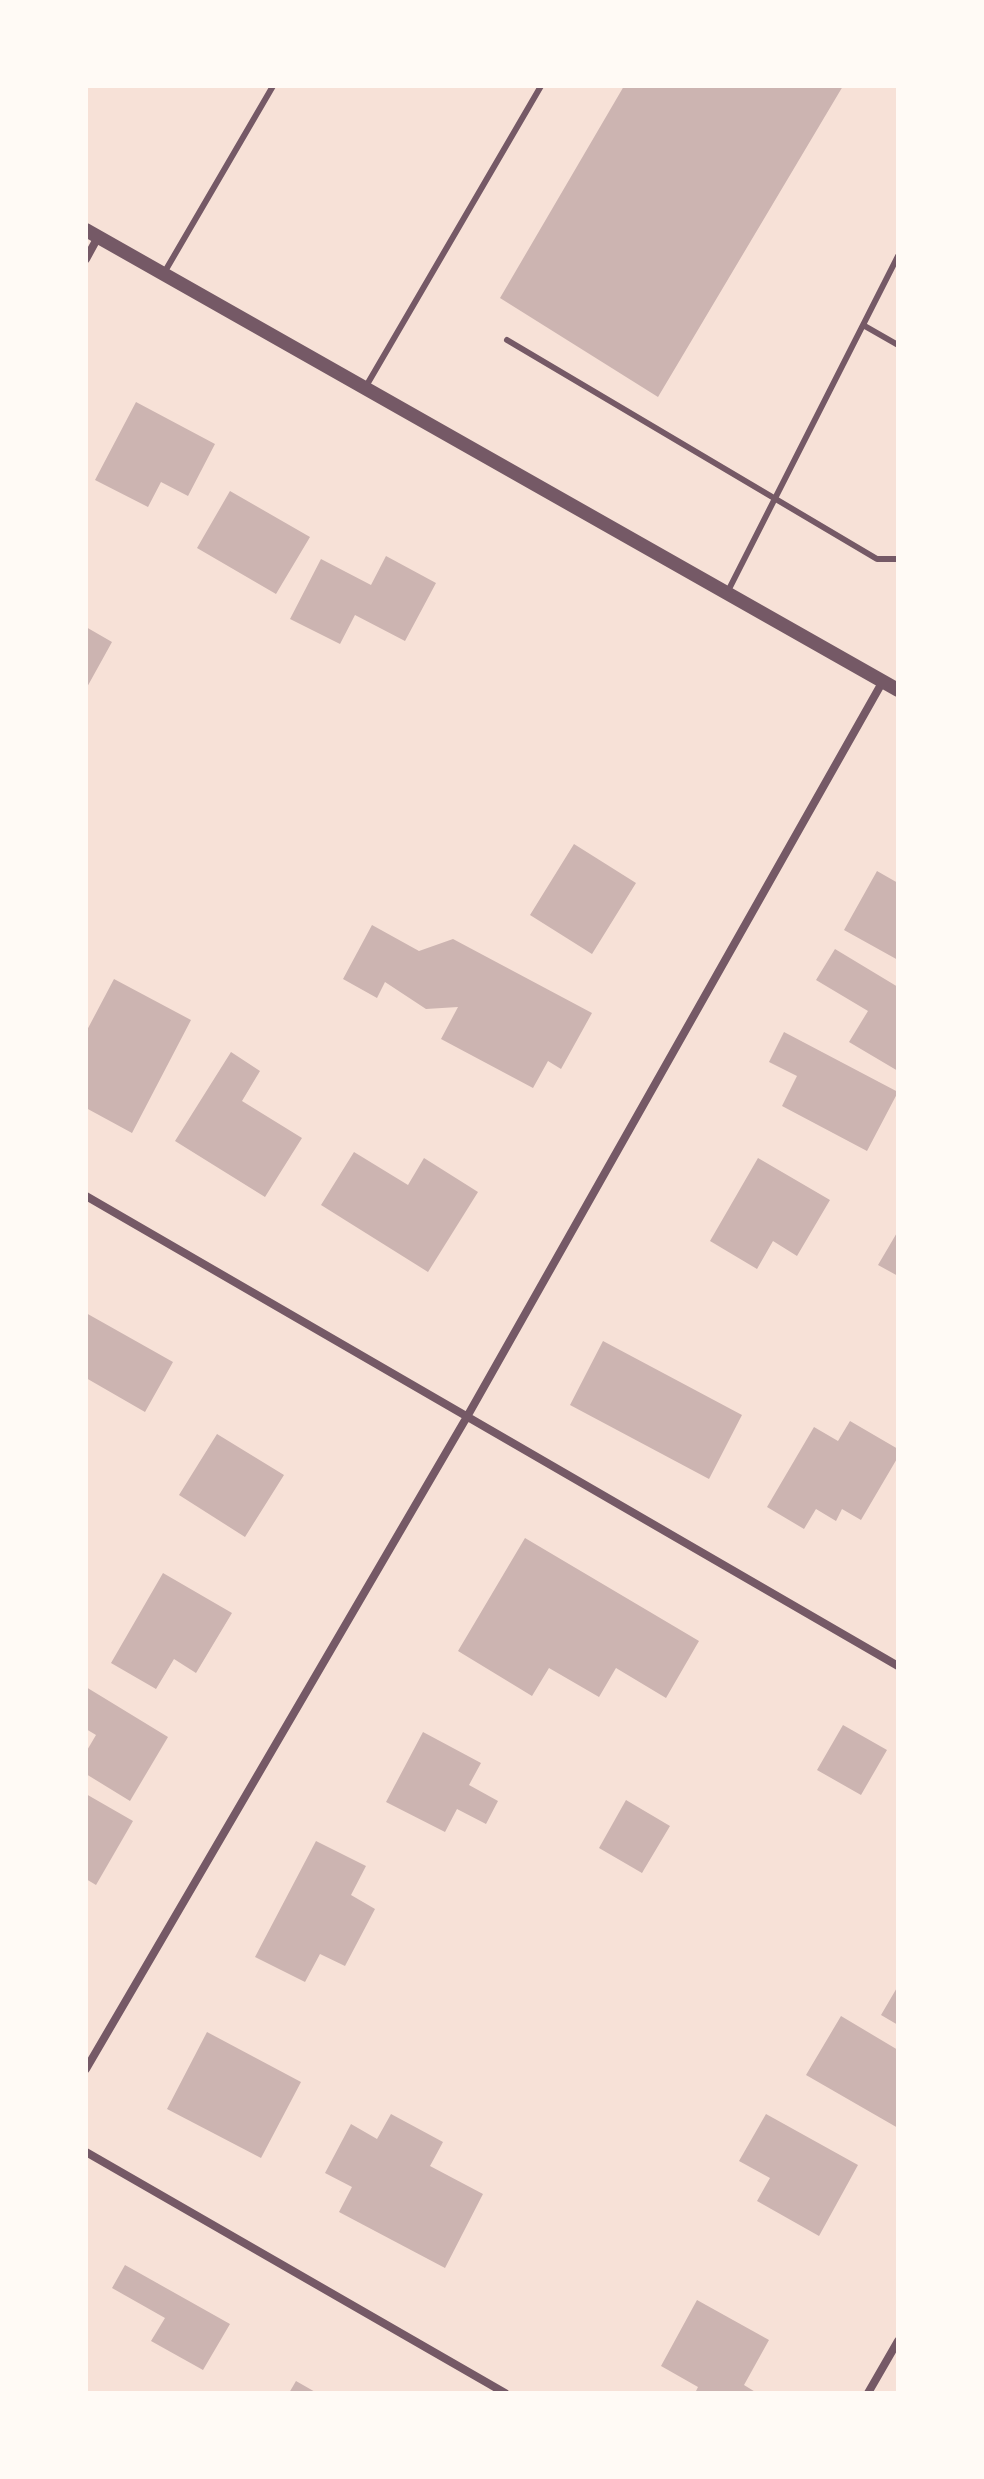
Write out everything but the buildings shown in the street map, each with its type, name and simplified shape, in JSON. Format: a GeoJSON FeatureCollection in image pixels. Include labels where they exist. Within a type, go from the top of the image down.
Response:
{"type":"FeatureCollection","features":[{"type":"Feature","properties":{"kind":"street"},"geometry":{"type":"LineString","coordinates":[[86,259],[92,233],[898,690]]}},
{"type":"Feature","properties":{"kind":"street"},"geometry":{"type":"LineString","coordinates":[[86,2069],[468,1415],[883,681]]}},
{"type":"Feature","properties":{"kind":"street"},"geometry":{"type":"LineString","coordinates":[[86,1196],[898,1666]]}},
{"type":"Feature","properties":{"kind":"street"},"geometry":{"type":"LineString","coordinates":[[86,2152],[505,2393]]}},
{"type":"Feature","properties":{"kind":"street"},"geometry":{"type":"LineString","coordinates":[[868,2393],[898,2341]]}},
{"type":"Feature","properties":{"kind":"lane"},"geometry":{"type":"LineString","coordinates":[[164,274],[273,86]]}},
{"type":"Feature","properties":{"kind":"lane"},"geometry":{"type":"LineString","coordinates":[[365,388],[541,86]]}},
{"type":"Feature","properties":{"kind":"lane"},"geometry":{"type":"LineString","coordinates":[[727,593],[898,256]]}},
{"type":"Feature","properties":{"kind":"lane"},"geometry":{"type":"LineString","coordinates":[[863,325],[898,345]]}},
{"type":"Feature","properties":{"kind":"lane"},"geometry":{"type":"LineString","coordinates":[[507,340],[774,501],[877,559],[898,559]]}}]}
